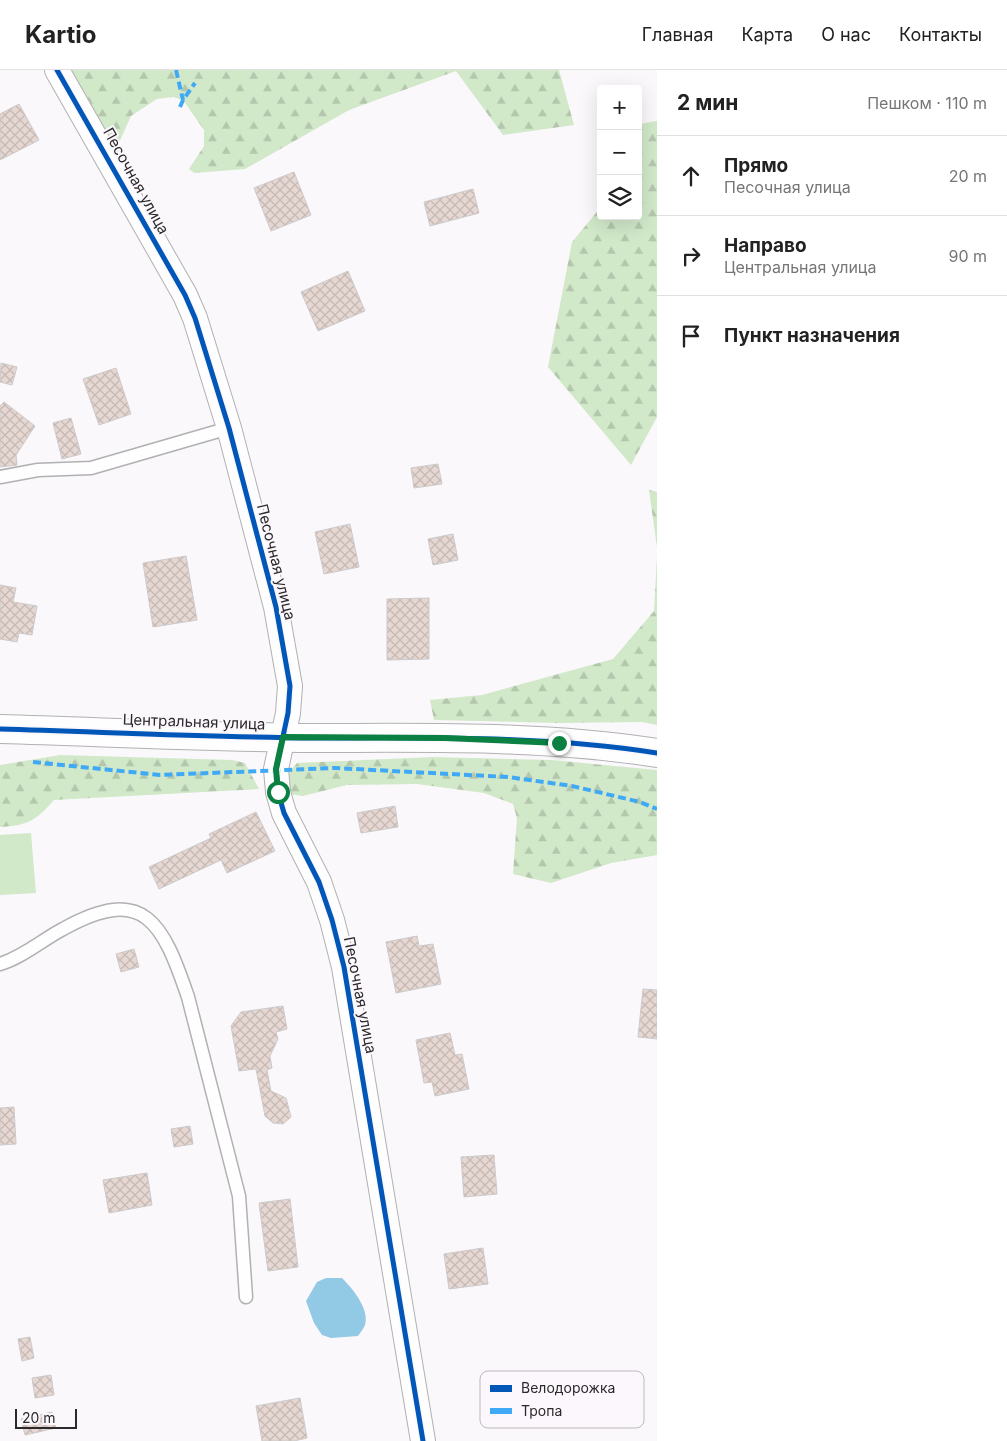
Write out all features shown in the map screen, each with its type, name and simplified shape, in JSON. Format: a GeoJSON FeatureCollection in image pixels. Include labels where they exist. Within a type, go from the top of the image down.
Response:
{"type":"FeatureCollection","features":[{"type":"Feature","properties":{"kind":"street","name":"Песочная улица"},"geometry":{"type":"LineString","coordinates":[[57,70],[185,295],[195,318],[230,428],[276,607],[290,686],[288,713],[276,769],[278,792],[284,813],[319,882],[332,920],[344,967],[423,1441]]}},
{"type":"Feature","properties":{"kind":"street","name":"Центральная улица"},"geometry":{"type":"LineString","coordinates":[[0,729],[559,743],[657,753]]}},
{"type":"Feature","properties":{"kind":"lane"},"geometry":{"type":"LineString","coordinates":[[0,477],[38,470],[92,468],[230,428]]}},
{"type":"Feature","properties":{"kind":"lane"},"geometry":{"type":"LineString","coordinates":[[0,964],[20,955],[63,928],[94,913],[114,908],[132,910],[144,916],[157,927],[178,968],[188,997],[240,1196],[246,1297]]}},
{"type":"Feature","properties":{"kind":"green space"},"geometry":{"type":"Polygon","coordinates":[[[66,70],[559,70],[574,125],[503,135],[456,71],[349,110],[245,169],[194,173],[189,169],[204,146],[204,130],[183,100],[173,97],[157,99],[131,116],[118,145],[112,146],[66,70]]]}},
{"type":"Feature","properties":{"kind":"green space"},"geometry":{"type":"Polygon","coordinates":[[[657,121],[657,417],[631,465],[548,367],[572,242],[597,212],[597,220],[642,220],[642,123],[657,121]]]}},
{"type":"Feature","properties":{"kind":"green space"},"geometry":{"type":"Polygon","coordinates":[[[649,490],[657,492],[657,547],[649,490]]]}},
{"type":"Feature","properties":{"kind":"green space"},"geometry":{"type":"Polygon","coordinates":[[[657,556],[657,725],[642,722],[558,723],[434,720],[430,700],[482,695],[613,659],[654,611],[657,556]]]}},
{"type":"Feature","properties":{"kind":"green space"},"geometry":{"type":"Polygon","coordinates":[[[60,755],[232,760],[245,763],[259,789],[54,800],[42,813],[31,821],[0,827],[0,765],[60,755]]]}},
{"type":"Feature","properties":{"kind":"green space"},"geometry":{"type":"Polygon","coordinates":[[[433,757],[551,760],[657,770],[657,855],[611,863],[551,883],[513,874],[517,818],[513,804],[484,793],[417,784],[347,785],[303,796],[280,793],[283,780],[297,763],[433,757]]]}},
{"type":"Feature","properties":{"kind":"green space"},"geometry":{"type":"Polygon","coordinates":[[[31,833],[36,893],[0,895],[0,835],[31,833]]]}},
{"type":"Feature","properties":{"kind":"water"},"geometry":{"type":"Polygon","coordinates":[[[326,1278],[342,1278],[351,1287],[363,1306],[366,1319],[358,1336],[331,1338],[322,1335],[314,1323],[306,1301],[317,1282],[326,1278]]]}},
{"type":"Feature","properties":{"kind":"building"},"geometry":{"type":"Polygon","coordinates":[[[19,104],[39,140],[0,160],[0,114],[19,104]]]}},
{"type":"Feature","properties":{"kind":"building"},"geometry":{"type":"Polygon","coordinates":[[[294,172],[311,215],[271,231],[254,188],[294,172]]]}},
{"type":"Feature","properties":{"kind":"building"},"geometry":{"type":"Polygon","coordinates":[[[473,189],[479,213],[430,226],[424,202],[473,189]]]}},
{"type":"Feature","properties":{"kind":"building"},"geometry":{"type":"Polygon","coordinates":[[[348,271],[365,311],[318,331],[301,292],[348,271]]]}},
{"type":"Feature","properties":{"kind":"building"},"geometry":{"type":"Polygon","coordinates":[[[1,363],[17,367],[12,385],[0,382],[1,363]]]}},
{"type":"Feature","properties":{"kind":"building"},"geometry":{"type":"Polygon","coordinates":[[[116,368],[131,414],[99,425],[83,379],[116,368]]]}},
{"type":"Feature","properties":{"kind":"building"},"geometry":{"type":"Polygon","coordinates":[[[4,402],[35,426],[16,455],[17,465],[0,467],[0,406],[4,402]]]}},
{"type":"Feature","properties":{"kind":"building"},"geometry":{"type":"Polygon","coordinates":[[[71,418],[81,454],[62,459],[53,423],[71,418]]]}},
{"type":"Feature","properties":{"kind":"building"},"geometry":{"type":"Polygon","coordinates":[[[438,464],[442,484],[414,488],[411,468],[438,464]]]}},
{"type":"Feature","properties":{"kind":"building"},"geometry":{"type":"Polygon","coordinates":[[[350,524],[359,567],[324,574],[315,532],[350,524]]]}},
{"type":"Feature","properties":{"kind":"building"},"geometry":{"type":"Polygon","coordinates":[[[453,534],[458,560],[433,565],[428,539],[453,534]]]}},
{"type":"Feature","properties":{"kind":"building"},"geometry":{"type":"Polygon","coordinates":[[[186,556],[197,620],[153,627],[143,563],[186,556]]]}},
{"type":"Feature","properties":{"kind":"building"},"geometry":{"type":"Polygon","coordinates":[[[0,585],[16,588],[13,602],[37,606],[32,635],[19,633],[17,642],[0,639],[0,585]]]}},
{"type":"Feature","properties":{"kind":"building"},"geometry":{"type":"Polygon","coordinates":[[[429,598],[429,659],[387,660],[387,599],[429,598]]]}},
{"type":"Feature","properties":{"kind":"building"},"geometry":{"type":"Polygon","coordinates":[[[395,806],[398,827],[361,833],[357,813],[395,806]]]}},
{"type":"Feature","properties":{"kind":"building"},"geometry":{"type":"Polygon","coordinates":[[[256,812],[275,851],[227,873],[221,860],[159,889],[149,867],[211,838],[209,834],[256,812]]]}},
{"type":"Feature","properties":{"kind":"building"},"geometry":{"type":"Polygon","coordinates":[[[417,936],[419,946],[433,944],[441,984],[396,993],[386,942],[417,936]]]}},
{"type":"Feature","properties":{"kind":"building"},"geometry":{"type":"Polygon","coordinates":[[[134,949],[139,967],[121,972],[116,954],[134,949]]]}},
{"type":"Feature","properties":{"kind":"building"},"geometry":{"type":"Polygon","coordinates":[[[643,989],[657,990],[657,1039],[638,1037],[643,989]]]}},
{"type":"Feature","properties":{"kind":"building"},"geometry":{"type":"Polygon","coordinates":[[[283,1006],[287,1029],[276,1032],[278,1039],[270,1056],[272,1068],[267,1070],[271,1091],[286,1098],[291,1117],[283,1124],[273,1123],[265,1116],[256,1069],[239,1071],[231,1026],[241,1012],[283,1006]]]}},
{"type":"Feature","properties":{"kind":"building"},"geometry":{"type":"Polygon","coordinates":[[[450,1033],[455,1055],[462,1054],[469,1089],[435,1096],[432,1082],[424,1083],[416,1040],[450,1033]]]}},
{"type":"Feature","properties":{"kind":"building"},"geometry":{"type":"Polygon","coordinates":[[[14,1107],[16,1144],[0,1145],[0,1108],[14,1107]]]}},
{"type":"Feature","properties":{"kind":"building"},"geometry":{"type":"Polygon","coordinates":[[[190,1126],[193,1144],[174,1147],[171,1129],[190,1126]]]}},
{"type":"Feature","properties":{"kind":"building"},"geometry":{"type":"Polygon","coordinates":[[[494,1155],[497,1194],[464,1197],[461,1157],[494,1155]]]}},
{"type":"Feature","properties":{"kind":"building"},"geometry":{"type":"Polygon","coordinates":[[[147,1173],[152,1205],[109,1213],[103,1180],[147,1173]]]}},
{"type":"Feature","properties":{"kind":"building"},"geometry":{"type":"Polygon","coordinates":[[[290,1199],[298,1267],[268,1271],[259,1203],[290,1199]]]}},
{"type":"Feature","properties":{"kind":"building"},"geometry":{"type":"Polygon","coordinates":[[[483,1248],[488,1284],[449,1289],[444,1254],[483,1248]]]}},
{"type":"Feature","properties":{"kind":"building"},"geometry":{"type":"Polygon","coordinates":[[[30,1337],[34,1358],[22,1361],[18,1339],[30,1337]]]}},
{"type":"Feature","properties":{"kind":"building"},"geometry":{"type":"Polygon","coordinates":[[[51,1375],[54,1395],[35,1398],[32,1378],[51,1375]]]}},
{"type":"Feature","properties":{"kind":"building"},"geometry":{"type":"Polygon","coordinates":[[[300,1398],[307,1438],[294,1441],[262,1441],[256,1406],[300,1398]]]}},
{"type":"Feature","properties":{"kind":"building"},"geometry":{"type":"Polygon","coordinates":[[[52,1412],[56,1428],[25,1435],[21,1419],[52,1412]]]}},
{"type":"Feature","properties":{"kind":"marked path"},"geometry":{"type":"LineString","coordinates":[[176,70],[183,100]]}},
{"type":"Feature","properties":{"kind":"marked path"},"geometry":{"type":"LineString","coordinates":[[180,107],[195,83]]}},
{"type":"Feature","properties":{"kind":"marked path"},"geometry":{"type":"LineString","coordinates":[[33,762],[160,775],[335,768],[508,777],[572,786],[640,802],[657,809]]}},
{"type":"Feature","properties":{"kind":"cycle path"},"geometry":{"type":"LineString","coordinates":[[57,70],[185,295],[195,318],[229,428],[276,607],[290,686],[288,713],[276,769],[278,792],[284,813],[319,882],[332,920],[344,967],[423,1441]]}},
{"type":"Feature","properties":{"kind":"cycle path"},"geometry":{"type":"LineString","coordinates":[[0,729],[196,736],[529,740],[615,747],[657,753]]}},
{"type":"Feature","properties":{"kind":"route"},"geometry":{"type":"LineString","coordinates":[[278,792],[276,769],[283,737],[445,738],[559,743]]}}]}
